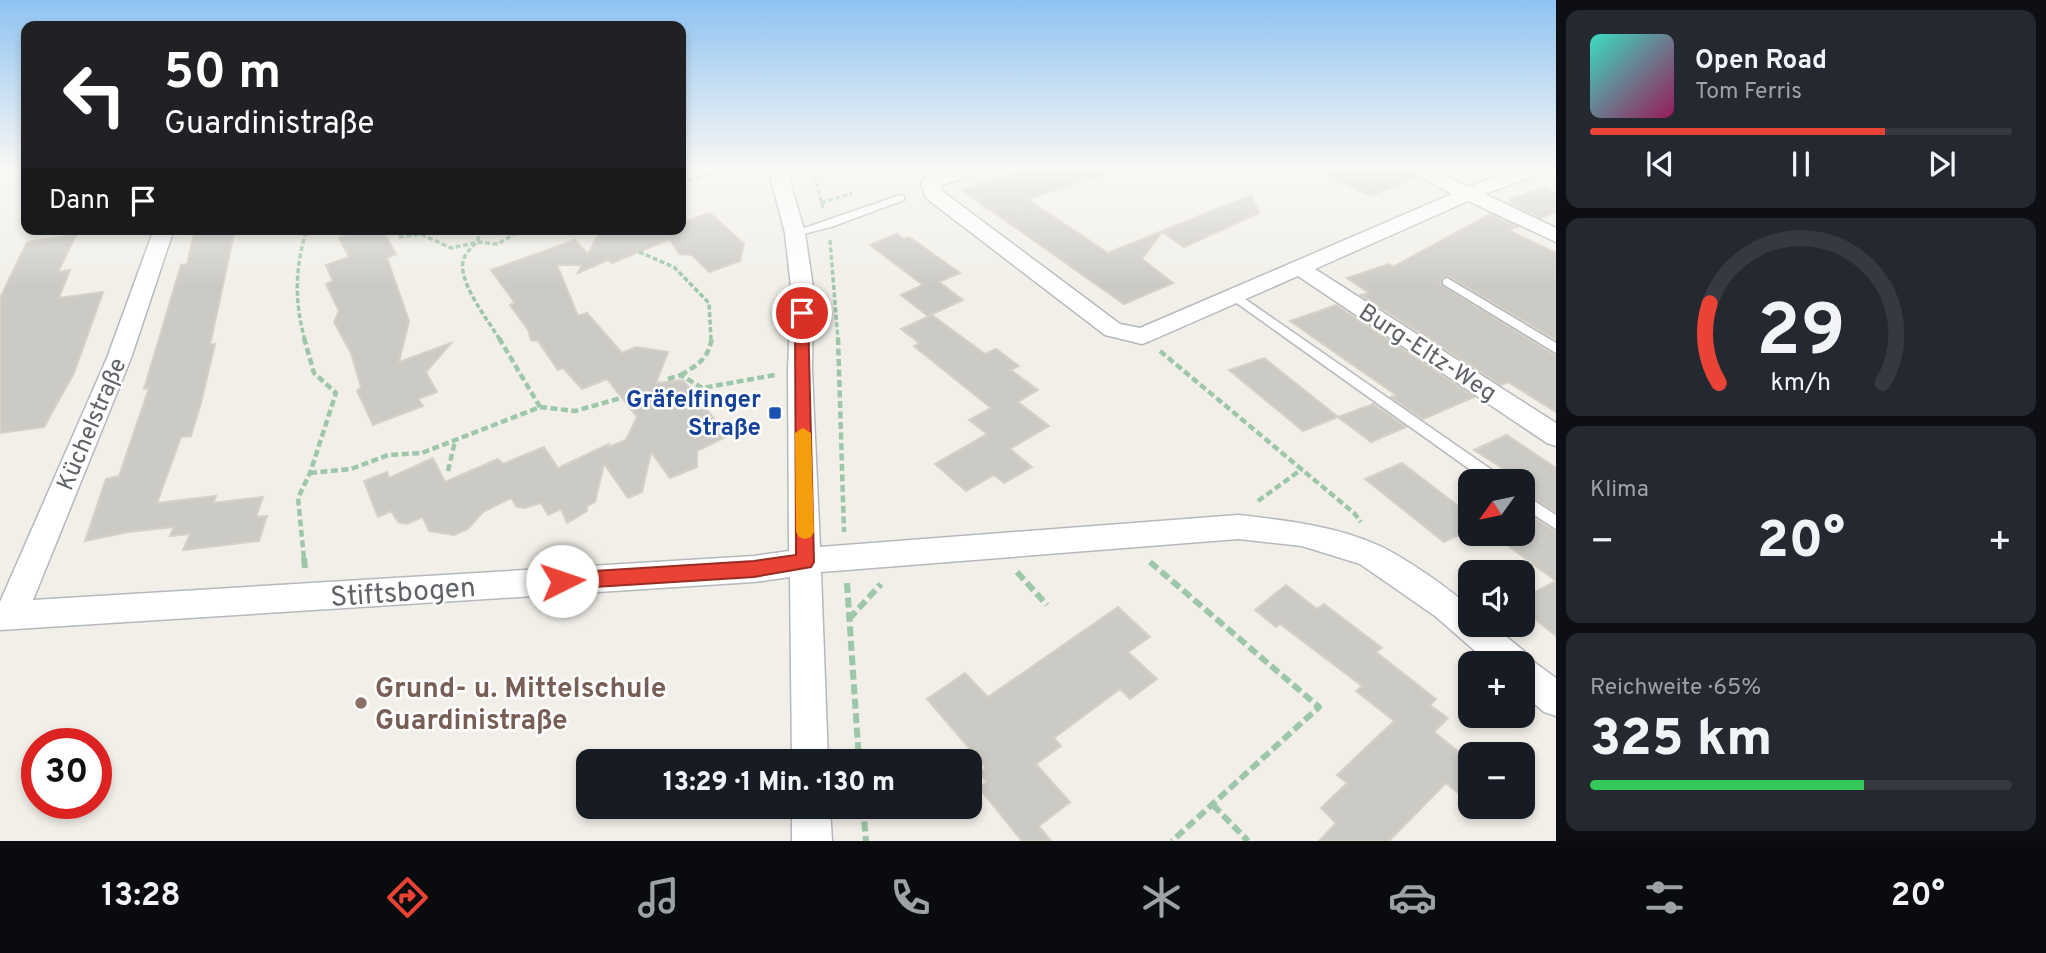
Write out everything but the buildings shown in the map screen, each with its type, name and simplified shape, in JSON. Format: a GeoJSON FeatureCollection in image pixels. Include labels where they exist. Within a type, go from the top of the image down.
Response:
{"type":"FeatureCollection","features":[{"type":"Feature","properties":{"kind":"street"},"geometry":{"type":"LineString","coordinates":[[787,207],[802,287],[800,372],[810,749]]}},
{"type":"Feature","properties":{"kind":"street"},"geometry":{"type":"LineString","coordinates":[[951,207],[1113,330],[1142,336],[1439,207]]}},
{"type":"Feature","properties":{"kind":"street"},"geometry":{"type":"LineString","coordinates":[[1496,207],[1556,236]]}},
{"type":"Feature","properties":{"kind":"street","name":"Küchelstraße"},"geometry":{"type":"LineString","coordinates":[[6,616],[119,358],[162,235]]}},
{"type":"Feature","properties":{"kind":"street","name":"Burg-Eltz-Weg"},"geometry":{"type":"LineString","coordinates":[[1301,269],[1556,436]]}},
{"type":"Feature","properties":{"kind":"street"},"geometry":{"type":"LineString","coordinates":[[805,562],[845,556],[1065,542],[1238,527],[1302,534],[1370,555],[1446,606],[1499,651]]}},
{"type":"Feature","properties":{"kind":"street","name":"Stiftsbogen"},"geometry":{"type":"LineString","coordinates":[[6,616],[754,569],[805,562]]}},
{"type":"Feature","properties":{"kind":"street"},"geometry":{"type":"LineString","coordinates":[[1535,682],[1556,700]]}},
{"type":"Feature","properties":{"kind":"street"},"geometry":{"type":"LineString","coordinates":[[811,819],[812,841]]}},
{"type":"Feature","properties":{"kind":"lane"},"geometry":{"type":"LineString","coordinates":[[794,233],[827,225],[875,207]]}},
{"type":"Feature","properties":{"kind":"lane"},"geometry":{"type":"LineString","coordinates":[[1447,282],[1556,349]]}},
{"type":"Feature","properties":{"kind":"lane"},"geometry":{"type":"LineString","coordinates":[[1235,296],[1480,469]]}},
{"type":"Feature","properties":{"kind":"lane"},"geometry":{"type":"LineString","coordinates":[[1535,508],[1556,523]]}},
{"type":"Feature","properties":{"kind":"path"},"geometry":{"type":"LineString","coordinates":[[822,207],[827,225],[837,316],[845,556],[858,749]]}},
{"type":"Feature","properties":{"kind":"path"},"geometry":{"type":"LineString","coordinates":[[305,235],[298,258],[297,313],[314,373],[337,393],[310,473],[298,498],[305,568]]}},
{"type":"Feature","properties":{"kind":"path"},"geometry":{"type":"LineString","coordinates":[[399,237],[414,235]]}},
{"type":"Feature","properties":{"kind":"path"},"geometry":{"type":"LineString","coordinates":[[423,235],[451,248],[479,242],[498,244],[513,235]]}},
{"type":"Feature","properties":{"kind":"path"},"geometry":{"type":"LineString","coordinates":[[480,235],[479,242],[464,257],[463,277],[540,407]]}},
{"type":"Feature","properties":{"kind":"path"},"geometry":{"type":"LineString","coordinates":[[639,252],[674,267],[709,303],[712,337],[709,352],[703,362],[668,379]]}},
{"type":"Feature","properties":{"kind":"path"},"geometry":{"type":"LineString","coordinates":[[1142,336],[1354,513],[1366,530]]}},
{"type":"Feature","properties":{"kind":"path"},"geometry":{"type":"LineString","coordinates":[[831,359],[838,359]]}},
{"type":"Feature","properties":{"kind":"path"},"geometry":{"type":"LineString","coordinates":[[681,375],[702,388],[800,372]]}},
{"type":"Feature","properties":{"kind":"path"},"geometry":{"type":"LineString","coordinates":[[310,473],[351,469],[388,455],[422,453],[540,407],[575,411],[621,398]]}},
{"type":"Feature","properties":{"kind":"path"},"geometry":{"type":"LineString","coordinates":[[448,471],[456,440]]}},
{"type":"Feature","properties":{"kind":"path"},"geometry":{"type":"LineString","coordinates":[[1252,506],[1303,469]]}},
{"type":"Feature","properties":{"kind":"path"},"geometry":{"type":"LineString","coordinates":[[1136,562],[1163,561]]}},
{"type":"Feature","properties":{"kind":"path"},"geometry":{"type":"LineString","coordinates":[[1150,562],[1319,707],[1172,841]]}},
{"type":"Feature","properties":{"kind":"path"},"geometry":{"type":"LineString","coordinates":[[1028,569],[1014,569],[1047,605]]}},
{"type":"Feature","properties":{"kind":"path"},"geometry":{"type":"LineString","coordinates":[[849,619],[880,584],[894,582]]}},
{"type":"Feature","properties":{"kind":"path"},"geometry":{"type":"LineString","coordinates":[[1213,805],[1248,841]]}},
{"type":"Feature","properties":{"kind":"path"},"geometry":{"type":"LineString","coordinates":[[864,819],[866,841]]}},
{"type":"Feature","properties":{"kind":"slow traffic"},"geometry":{"type":"LineString","coordinates":[[803,433],[805,532]]}},
{"type":"Feature","properties":{"kind":"place","name":"Gräfelfinger Straße"},"geometry":{"type":"Point","coordinates":[775,413]}},
{"type":"Feature","properties":{"kind":"place","name":"Grund- u. Mittelschule Guardinistraße"},"geometry":{"type":"Point","coordinates":[361,703]}},
{"type":"Feature","properties":{"kind":"route"},"geometry":{"type":"LineString","coordinates":[[562,581],[754,569],[805,562],[800,372],[802,313]]}}]}
